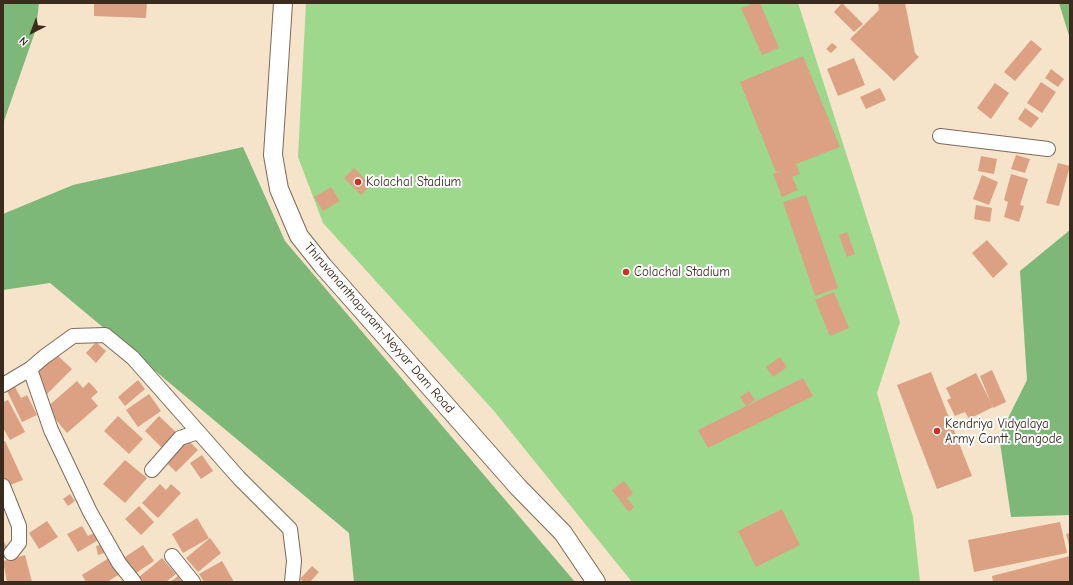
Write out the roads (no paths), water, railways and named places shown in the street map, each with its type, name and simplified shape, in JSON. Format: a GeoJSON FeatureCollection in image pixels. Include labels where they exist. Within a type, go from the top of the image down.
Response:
{"type":"FeatureCollection","features":[{"type":"Feature","properties":{"kind":"main road","name":"Thiruvananthapuram-Neyyar Dam Road"},"geometry":{"type":"LineString","coordinates":[[283,3],[273,155],[279,189],[299,236],[323,266],[518,487],[563,533],[596,582]]}},
{"type":"Feature","properties":{"kind":"street"},"geometry":{"type":"LineString","coordinates":[[940,136],[1048,149]]}},
{"type":"Feature","properties":{"kind":"street"},"geometry":{"type":"LineString","coordinates":[[3,385],[30,369],[73,336],[105,335],[133,358],[239,478],[290,529],[294,561],[292,582]]}},
{"type":"Feature","properties":{"kind":"street"},"geometry":{"type":"LineString","coordinates":[[30,369],[51,430],[90,512],[119,564],[134,582]]}},
{"type":"Feature","properties":{"kind":"street"},"geometry":{"type":"LineString","coordinates":[[152,470],[180,438],[198,432]]}},
{"type":"Feature","properties":{"kind":"street"},"geometry":{"type":"LineString","coordinates":[[3,486],[19,526],[18,543],[11,553]]}},
{"type":"Feature","properties":{"kind":"street"},"geometry":{"type":"LineString","coordinates":[[172,556],[193,582]]}},
{"type":"Feature","properties":{"kind":"place","name":"Kolachal Stadium"},"geometry":{"type":"Point","coordinates":[358,182]}},
{"type":"Feature","properties":{"kind":"place","name":"Colachal Stadium"},"geometry":{"type":"Point","coordinates":[626,272]}},
{"type":"Feature","properties":{"kind":"place","name":"Kendriya Vidyalaya Army Cantt. Pangode"},"geometry":{"type":"Point","coordinates":[937,431]}}]}
